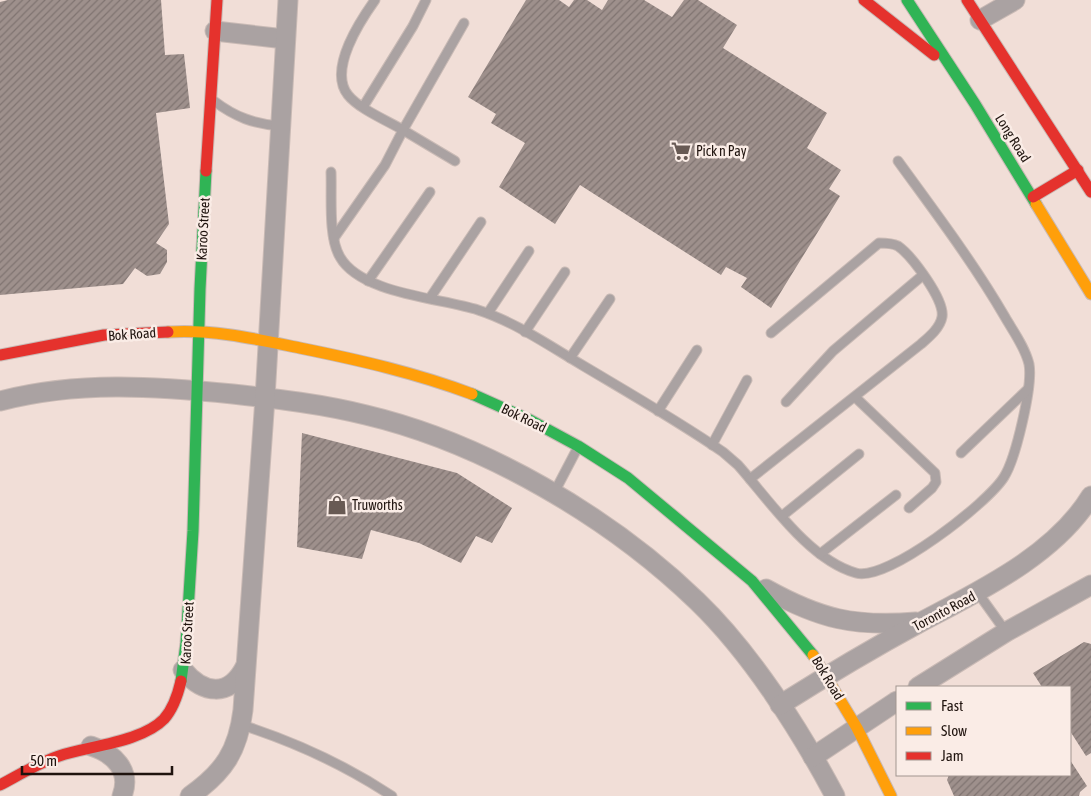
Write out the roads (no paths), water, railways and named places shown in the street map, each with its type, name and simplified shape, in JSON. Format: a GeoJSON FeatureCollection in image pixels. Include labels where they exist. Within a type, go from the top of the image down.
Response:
{"type":"FeatureCollection","features":[{"type":"Feature","properties":{"kind":"street","name":"Karoo Street"},"geometry":{"type":"LineString","coordinates":[[217,0],[210,98],[199,330],[199,390],[192,562],[183,670],[203,688],[216,690],[228,687],[239,679],[245,667]]}},
{"type":"Feature","properties":{"kind":"street"},"geometry":{"type":"LineString","coordinates":[[190,796],[220,770],[240,737],[242,725],[265,398],[288,0]]}},
{"type":"Feature","properties":{"kind":"street"},"geometry":{"type":"LineString","coordinates":[[864,0],[949,66]]}},
{"type":"Feature","properties":{"kind":"street","name":"Long Road"},"geometry":{"type":"LineString","coordinates":[[907,0],[1033,197],[1091,294]]}},
{"type":"Feature","properties":{"kind":"street"},"geometry":{"type":"LineString","coordinates":[[967,0],[1091,192]]}},
{"type":"Feature","properties":{"kind":"street"},"geometry":{"type":"LineString","coordinates":[[980,20],[1014,0]]}},
{"type":"Feature","properties":{"kind":"street"},"geometry":{"type":"LineString","coordinates":[[215,31],[285,39]]}},
{"type":"Feature","properties":{"kind":"street"},"geometry":{"type":"LineString","coordinates":[[1033,197],[1078,170]]}},
{"type":"Feature","properties":{"kind":"street","name":"Bok Road"},"geometry":{"type":"LineString","coordinates":[[0,355],[104,335],[199,330],[268,341],[379,364],[431,379],[496,404],[578,446],[628,478],[752,581],[809,648],[827,675],[857,728],[891,796]]}},
{"type":"Feature","properties":{"kind":"street"},"geometry":{"type":"LineString","coordinates":[[0,401],[43,391],[129,386],[199,390],[307,402],[368,415],[400,425],[486,458],[554,493],[636,550],[698,602],[730,637],[780,705],[835,796]]}},
{"type":"Feature","properties":{"kind":"street","name":"Toronto Road"},"geometry":{"type":"LineString","coordinates":[[780,705],[827,675],[978,593],[1053,540],[1082,510],[1091,496]]}},
{"type":"Feature","properties":{"kind":"street"},"geometry":{"type":"LineString","coordinates":[[752,581],[798,607],[835,618],[874,624],[922,622]]}},
{"type":"Feature","properties":{"kind":"street"},"geometry":{"type":"LineString","coordinates":[[920,686],[1006,632],[1091,585]]}},
{"type":"Feature","properties":{"kind":"street"},"geometry":{"type":"LineString","coordinates":[[0,785],[54,758],[91,746],[138,735],[162,720],[172,706],[183,670]]}},
{"type":"Feature","properties":{"kind":"street"},"geometry":{"type":"LineString","coordinates":[[813,757],[896,702]]}},
{"type":"Feature","properties":{"kind":"street"},"geometry":{"type":"LineString","coordinates":[[91,746],[107,751],[118,761],[124,775],[122,796]]}},
{"type":"Feature","properties":{"kind":"lane"},"geometry":{"type":"LineString","coordinates":[[375,0],[352,37],[343,67],[342,84],[348,95],[363,107],[455,161]]}},
{"type":"Feature","properties":{"kind":"lane"},"geometry":{"type":"LineString","coordinates":[[363,107],[414,26],[426,0]]}},
{"type":"Feature","properties":{"kind":"lane"},"geometry":{"type":"LineString","coordinates":[[334,238],[385,165],[464,23]]}},
{"type":"Feature","properties":{"kind":"lane"},"geometry":{"type":"LineString","coordinates":[[210,98],[243,119],[261,124],[280,126]]}},
{"type":"Feature","properties":{"kind":"lane"},"geometry":{"type":"LineString","coordinates":[[331,172],[334,238],[340,258],[368,281],[404,294],[430,298],[488,314],[525,332],[570,358],[712,445],[738,465],[782,516],[820,554],[858,574],[876,571],[914,552],[967,514],[1005,476],[1012,459],[1029,389],[1029,362],[985,282],[898,161]]}},
{"type":"Feature","properties":{"kind":"lane"},"geometry":{"type":"LineString","coordinates":[[368,281],[430,192]]}},
{"type":"Feature","properties":{"kind":"lane"},"geometry":{"type":"LineString","coordinates":[[430,298],[481,222]]}},
{"type":"Feature","properties":{"kind":"lane"},"geometry":{"type":"LineString","coordinates":[[750,479],[921,344],[937,328],[942,317],[941,306],[923,276],[898,246],[890,243],[879,243],[771,333]]}},
{"type":"Feature","properties":{"kind":"lane"},"geometry":{"type":"LineString","coordinates":[[488,314],[529,250]]}},
{"type":"Feature","properties":{"kind":"lane"},"geometry":{"type":"LineString","coordinates":[[525,332],[565,272]]}},
{"type":"Feature","properties":{"kind":"lane"},"geometry":{"type":"LineString","coordinates":[[786,402],[833,351],[923,276]]}},
{"type":"Feature","properties":{"kind":"lane"},"geometry":{"type":"LineString","coordinates":[[570,358],[610,299]]}},
{"type":"Feature","properties":{"kind":"lane"},"geometry":{"type":"LineString","coordinates":[[658,411],[696,350]]}},
{"type":"Feature","properties":{"kind":"lane"},"geometry":{"type":"LineString","coordinates":[[712,445],[747,380]]}},
{"type":"Feature","properties":{"kind":"lane"},"geometry":{"type":"LineString","coordinates":[[961,452],[1029,389]]}},
{"type":"Feature","properties":{"kind":"lane"},"geometry":{"type":"LineString","coordinates":[[855,397],[935,473],[936,482],[932,488],[909,508]]}},
{"type":"Feature","properties":{"kind":"lane"},"geometry":{"type":"LineString","coordinates":[[554,493],[578,446]]}},
{"type":"Feature","properties":{"kind":"lane"},"geometry":{"type":"LineString","coordinates":[[782,516],[859,454]]}},
{"type":"Feature","properties":{"kind":"lane"},"geometry":{"type":"LineString","coordinates":[[820,554],[896,495]]}},
{"type":"Feature","properties":{"kind":"lane"},"geometry":{"type":"LineString","coordinates":[[978,593],[1006,632]]}},
{"type":"Feature","properties":{"kind":"lane"},"geometry":{"type":"LineString","coordinates":[[242,725],[286,739],[316,753],[392,796]]}},
{"type":"Feature","properties":{"kind":"place","name":"Pick n Pay"},"geometry":{"type":"Point","coordinates":[681,151]}},
{"type":"Feature","properties":{"kind":"place","name":"Truworths"},"geometry":{"type":"Point","coordinates":[337,505]}}]}
